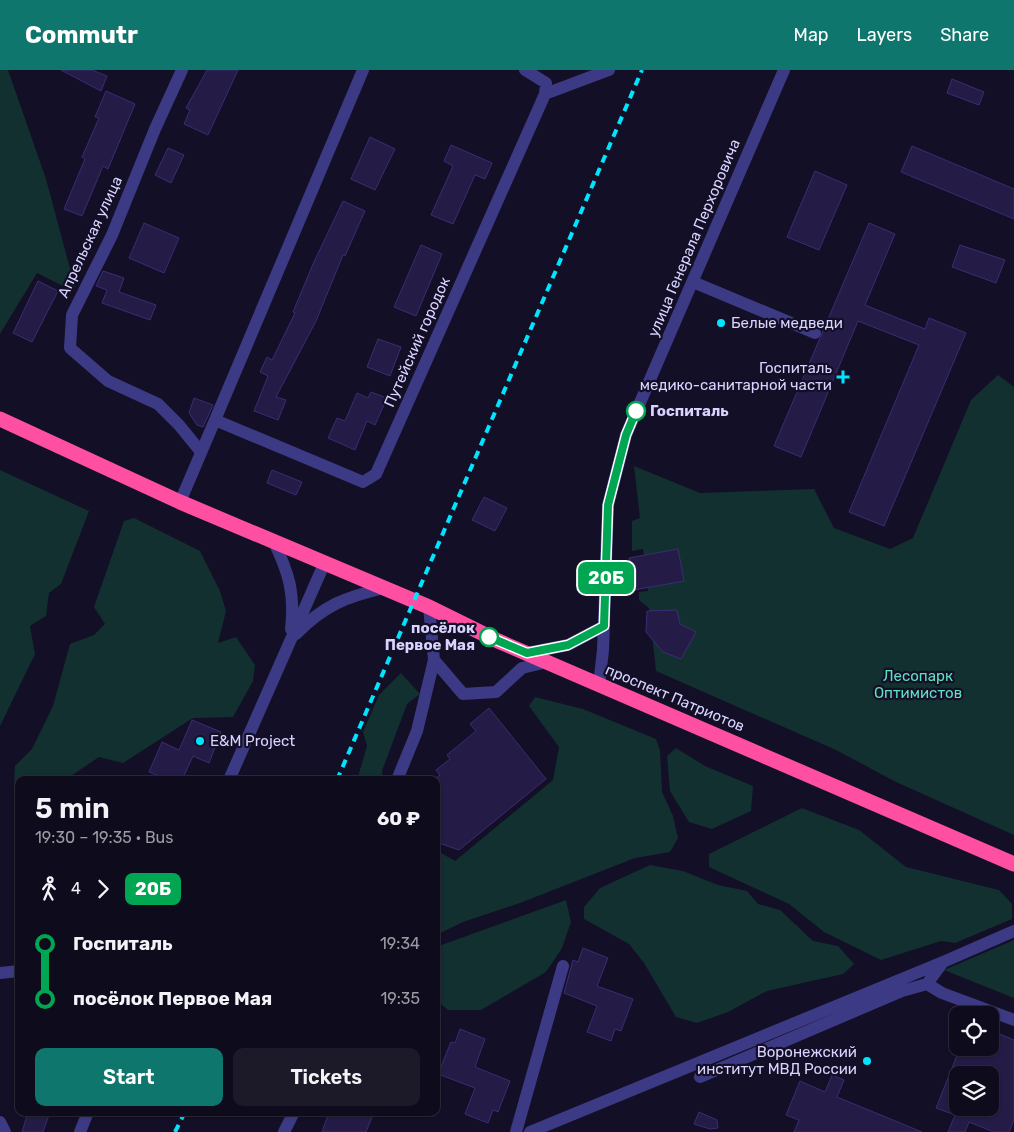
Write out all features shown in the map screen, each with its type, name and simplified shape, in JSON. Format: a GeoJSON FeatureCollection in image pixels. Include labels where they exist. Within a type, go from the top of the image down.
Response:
{"type":"FeatureCollection","features":[{"type":"Feature","properties":{"kind":"highway","name":"проспект Патриотов"},"geometry":{"type":"LineString","coordinates":[[0,420],[180,502],[429,607],[547,662],[1014,864]]}},
{"type":"Feature","properties":{"kind":"street","name":"Апрельская улица"},"geometry":{"type":"LineString","coordinates":[[182,70],[155,129],[112,235],[72,315],[70,348],[108,380],[158,404],[179,425],[201,452]]}},
{"type":"Feature","properties":{"kind":"street"},"geometry":{"type":"LineString","coordinates":[[180,502],[363,70]]}},
{"type":"Feature","properties":{"kind":"street"},"geometry":{"type":"LineString","coordinates":[[525,70],[546,83],[544,94]]}},
{"type":"Feature","properties":{"kind":"street"},"geometry":{"type":"LineString","coordinates":[[544,94],[608,70]]}},
{"type":"Feature","properties":{"kind":"street","name":"улица Генерала Перхоровича"},"geometry":{"type":"LineString","coordinates":[[599,684],[604,626],[608,505],[626,435],[784,70]]}},
{"type":"Feature","properties":{"kind":"street","name":"Путейский городок"},"geometry":{"type":"LineString","coordinates":[[215,420],[363,482],[376,474],[544,94]]}},
{"type":"Feature","properties":{"kind":"street"},"geometry":{"type":"LineString","coordinates":[[693,282],[815,333]]}},
{"type":"Feature","properties":{"kind":"street"},"geometry":{"type":"LineString","coordinates":[[273,540],[287,569],[293,596],[290,639]]}},
{"type":"Feature","properties":{"kind":"street"},"geometry":{"type":"LineString","coordinates":[[231,776],[325,562]]}},
{"type":"Feature","properties":{"kind":"street"},"geometry":{"type":"LineString","coordinates":[[290,639],[311,619],[341,599],[384,588]]}},
{"type":"Feature","properties":{"kind":"street"},"geometry":{"type":"LineString","coordinates":[[398,776],[417,731],[434,660],[429,607]]}},
{"type":"Feature","properties":{"kind":"street"},"geometry":{"type":"LineString","coordinates":[[527,653],[568,645],[604,626]]}},
{"type":"Feature","properties":{"kind":"street"},"geometry":{"type":"LineString","coordinates":[[434,660],[463,694],[496,692],[522,668],[547,662]]}},
{"type":"Feature","properties":{"kind":"street"},"geometry":{"type":"LineString","coordinates":[[530,1132],[554,1126],[943,962],[1014,930]]}},
{"type":"Feature","properties":{"kind":"street"},"geometry":{"type":"LineString","coordinates":[[700,1077],[902,991],[927,984],[943,962]]}},
{"type":"Feature","properties":{"kind":"street"},"geometry":{"type":"LineString","coordinates":[[516,1132],[563,966]]}},
{"type":"Feature","properties":{"kind":"street"},"geometry":{"type":"LineString","coordinates":[[0,973],[15,971]]}},
{"type":"Feature","properties":{"kind":"street"},"geometry":{"type":"LineString","coordinates":[[927,984],[942,993],[1014,1020]]}},
{"type":"Feature","properties":{"kind":"street"},"geometry":{"type":"LineString","coordinates":[[80,1132],[86,1116]]}},
{"type":"Feature","properties":{"kind":"street"},"geometry":{"type":"LineString","coordinates":[[284,1132],[292,1116]]}},
{"type":"Feature","properties":{"kind":"street"},"geometry":{"type":"LineString","coordinates":[[0,1122],[5,1132]]}},
{"type":"Feature","properties":{"kind":"green space"},"geometry":{"type":"Polygon","coordinates":[[[0,70],[8,70],[46,179],[75,287],[65,287],[37,273],[0,334],[0,70]]]}},
{"type":"Feature","properties":{"kind":"green space","name":"Лесопарк Оптимистов"},"geometry":{"type":"Polygon","coordinates":[[[998,375],[1014,387],[1014,835],[896,782],[836,750],[656,671],[649,608],[639,600],[639,592],[648,591],[643,549],[632,551],[632,521],[640,518],[634,466],[700,493],[814,489],[834,528],[890,549],[913,538],[971,400],[998,375]]]}},
{"type":"Feature","properties":{"kind":"green space"},"geometry":{"type":"Polygon","coordinates":[[[0,470],[89,511],[61,584],[49,593],[46,616],[30,626],[35,654],[0,726],[0,470]]]}},
{"type":"Feature","properties":{"kind":"green space"},"geometry":{"type":"Polygon","coordinates":[[[134,518],[200,551],[220,591],[226,611],[218,643],[236,637],[255,665],[253,681],[233,717],[193,718],[123,763],[99,757],[71,776],[15,776],[14,784],[15,766],[32,749],[53,706],[70,644],[94,635],[105,624],[94,607],[124,521],[134,518]]]}},
{"type":"Feature","properties":{"kind":"green space"},"geometry":{"type":"Polygon","coordinates":[[[401,673],[420,694],[407,704],[382,771],[383,776],[358,776],[367,746],[363,732],[379,695],[401,673]]]}},
{"type":"Feature","properties":{"kind":"green space"},"geometry":{"type":"Polygon","coordinates":[[[535,697],[583,709],[656,739],[660,750],[662,792],[673,816],[678,838],[670,852],[635,858],[520,903],[463,922],[440,933],[440,852],[455,861],[553,780],[559,747],[529,706],[535,697]]]}},
{"type":"Feature","properties":{"kind":"green space"},"geometry":{"type":"Polygon","coordinates":[[[676,748],[705,766],[753,786],[751,811],[712,829],[689,822],[670,791],[667,756],[676,748]]]}},
{"type":"Feature","properties":{"kind":"green space"},"geometry":{"type":"Polygon","coordinates":[[[802,808],[859,830],[906,867],[999,890],[1012,904],[1012,919],[955,943],[941,941],[881,960],[824,932],[789,904],[709,867],[709,854],[802,808]]]}},
{"type":"Feature","properties":{"kind":"green space"},"geometry":{"type":"Polygon","coordinates":[[[650,865],[683,871],[718,885],[747,891],[758,904],[780,910],[813,941],[838,946],[854,964],[843,974],[767,991],[728,1012],[697,1023],[676,1017],[644,963],[629,944],[584,919],[584,907],[600,888],[650,865]]]}},
{"type":"Feature","properties":{"kind":"green space"},"geometry":{"type":"Polygon","coordinates":[[[566,900],[571,922],[562,948],[546,972],[481,1010],[448,1010],[440,1003],[440,946],[566,900]]]}},
{"type":"Feature","properties":{"kind":"green space"},"geometry":{"type":"Polygon","coordinates":[[[1014,940],[1014,998],[944,970],[1014,940]]]}},
{"type":"Feature","properties":{"kind":"building"},"geometry":{"type":"Polygon","coordinates":[[[61,70],[92,70],[107,76],[101,91],[61,70]]]}},
{"type":"Feature","properties":{"kind":"building"},"geometry":{"type":"Polygon","coordinates":[[[207,70],[238,70],[208,135],[184,124],[190,110],[186,108],[207,70]]]}},
{"type":"Feature","properties":{"kind":"building"},"geometry":{"type":"Polygon","coordinates":[[[952,79],[984,92],[979,105],[947,93],[952,79]]]}},
{"type":"Feature","properties":{"kind":"building"},"geometry":{"type":"Polygon","coordinates":[[[106,91],[135,104],[108,169],[103,166],[82,216],[64,209],[85,159],[82,157],[99,118],[95,117],[106,91]]]}},
{"type":"Feature","properties":{"kind":"building"},"geometry":{"type":"Polygon","coordinates":[[[370,137],[395,149],[375,190],[351,179],[370,137]]]}},
{"type":"Feature","properties":{"kind":"building"},"geometry":{"type":"Polygon","coordinates":[[[451,145],[492,163],[485,179],[475,175],[453,224],[431,215],[453,166],[444,161],[451,145]]]}},
{"type":"Feature","properties":{"kind":"building"},"geometry":{"type":"Polygon","coordinates":[[[912,146],[1014,189],[1014,219],[901,172],[912,146]]]}},
{"type":"Feature","properties":{"kind":"building"},"geometry":{"type":"Polygon","coordinates":[[[168,148],[184,155],[171,183],[155,175],[168,148]]]}},
{"type":"Feature","properties":{"kind":"building"},"geometry":{"type":"Polygon","coordinates":[[[815,171],[847,185],[819,250],[787,237],[815,171]]]}},
{"type":"Feature","properties":{"kind":"building"},"geometry":{"type":"Polygon","coordinates":[[[343,201],[365,211],[345,256],[343,255],[316,321],[276,397],[286,400],[278,420],[254,411],[268,376],[260,372],[267,357],[272,360],[295,313],[293,312],[313,264],[343,201]]]}},
{"type":"Feature","properties":{"kind":"building"},"geometry":{"type":"Polygon","coordinates":[[[144,223],[179,238],[164,273],[129,258],[144,223]]]}},
{"type":"Feature","properties":{"kind":"building"},"geometry":{"type":"Polygon","coordinates":[[[869,223],[895,234],[865,305],[925,329],[929,318],[966,333],[884,526],[849,512],[919,345],[858,321],[801,457],[774,446],[869,223]]]}},
{"type":"Feature","properties":{"kind":"building"},"geometry":{"type":"Polygon","coordinates":[[[421,245],[442,254],[416,316],[394,307],[421,245]]]}},
{"type":"Feature","properties":{"kind":"building"},"geometry":{"type":"Polygon","coordinates":[[[960,245],[1005,260],[996,283],[952,267],[960,245]]]}},
{"type":"Feature","properties":{"kind":"building"},"geometry":{"type":"Polygon","coordinates":[[[103,271],[124,278],[119,292],[156,305],[150,320],[102,303],[107,290],[96,286],[103,271]]]}},
{"type":"Feature","properties":{"kind":"building"},"geometry":{"type":"Polygon","coordinates":[[[38,281],[58,291],[32,342],[13,333],[38,281]]]}},
{"type":"Feature","properties":{"kind":"building"},"geometry":{"type":"Polygon","coordinates":[[[378,339],[401,347],[390,376],[367,367],[378,339]]]}},
{"type":"Feature","properties":{"kind":"building"},"geometry":{"type":"Polygon","coordinates":[[[371,392],[387,398],[375,425],[367,421],[355,450],[328,438],[337,418],[345,421],[357,393],[368,398],[371,392]]]}},
{"type":"Feature","properties":{"kind":"building"},"geometry":{"type":"Polygon","coordinates":[[[194,398],[213,405],[203,427],[197,425],[189,413],[194,398]]]}},
{"type":"Feature","properties":{"kind":"building"},"geometry":{"type":"Polygon","coordinates":[[[272,470],[302,482],[296,495],[267,483],[272,470]]]}},
{"type":"Feature","properties":{"kind":"building"},"geometry":{"type":"Polygon","coordinates":[[[484,497],[507,508],[495,531],[472,520],[484,497]]]}},
{"type":"Feature","properties":{"kind":"building"},"geometry":{"type":"Polygon","coordinates":[[[678,549],[684,581],[634,590],[629,558],[678,549]]]}},
{"type":"Feature","properties":{"kind":"building"},"geometry":{"type":"Polygon","coordinates":[[[677,610],[680,624],[696,632],[681,659],[663,652],[646,632],[647,611],[677,610]]]}},
{"type":"Feature","properties":{"kind":"building"},"geometry":{"type":"Polygon","coordinates":[[[489,708],[546,779],[459,850],[440,843],[440,775],[436,770],[450,759],[447,755],[476,731],[470,724],[489,708]]]}},
{"type":"Feature","properties":{"kind":"building"},"geometry":{"type":"Polygon","coordinates":[[[192,720],[221,732],[209,763],[193,756],[184,776],[159,776],[149,772],[162,742],[179,750],[192,720]]]}},
{"type":"Feature","properties":{"kind":"building"},"geometry":{"type":"Polygon","coordinates":[[[583,948],[608,958],[597,986],[633,999],[621,1031],[615,1029],[611,1041],[587,1032],[597,1006],[564,993],[573,960],[578,962],[583,948]]]}},
{"type":"Feature","properties":{"kind":"building"},"geometry":{"type":"Polygon","coordinates":[[[460,1029],[485,1039],[475,1067],[510,1081],[498,1112],[493,1110],[488,1123],[465,1114],[475,1088],[440,1075],[440,1069],[451,1042],[455,1043],[460,1029]]]}},
{"type":"Feature","properties":{"kind":"building"},"geometry":{"type":"Polygon","coordinates":[[[999,1034],[1014,1040],[1014,1120],[1009,1132],[994,1132],[969,1122],[965,1132],[948,1132],[955,1116],[999,1116],[999,1066],[953,1066],[957,1056],[999,1056],[999,1034]]]}},
{"type":"Feature","properties":{"kind":"building","name":"Воронежский институт МВД России"},"geometry":{"type":"Polygon","coordinates":[[[832,1075],[844,1080],[837,1097],[922,1132],[794,1132],[799,1120],[786,1115],[800,1081],[825,1092],[832,1075]]]}},
{"type":"Feature","properties":{"kind":"building"},"geometry":{"type":"Polygon","coordinates":[[[949,1076],[949,1113],[936,1108],[949,1076]]]}},
{"type":"Feature","properties":{"kind":"building"},"geometry":{"type":"Polygon","coordinates":[[[699,1112],[717,1120],[718,1128],[710,1129],[694,1124],[699,1112]]]}},
{"type":"Feature","properties":{"kind":"building"},"geometry":{"type":"Polygon","coordinates":[[[27,1116],[49,1116],[43,1132],[22,1132],[27,1116]]]}},
{"type":"Feature","properties":{"kind":"building"},"geometry":{"type":"Polygon","coordinates":[[[328,1116],[372,1116],[366,1132],[322,1132],[328,1116]]]}},
{"type":"Feature","properties":{"kind":"railway"},"geometry":{"type":"LineString","coordinates":[[339,776],[642,70]]}},
{"type":"Feature","properties":{"kind":"railway"},"geometry":{"type":"LineString","coordinates":[[175,1132],[183,1116]]}},
{"type":"Feature","properties":{"kind":"bus line","name":"20Б"},"geometry":{"type":"LineString","coordinates":[[489,637],[527,653],[568,645],[604,626],[608,505],[626,435],[636,411]]}},
{"type":"Feature","properties":{"kind":"place","name":"Белые медведи"},"geometry":{"type":"Point","coordinates":[721,323]}},
{"type":"Feature","properties":{"kind":"place","name":"Госпиталь медико-санитарной части"},"geometry":{"type":"Point","coordinates":[843,377]}},
{"type":"Feature","properties":{"kind":"place","name":"Госпиталь"},"geometry":{"type":"Point","coordinates":[636,411]}},
{"type":"Feature","properties":{"kind":"place","name":"посёлок Первое Мая"},"geometry":{"type":"Point","coordinates":[489,637]}},
{"type":"Feature","properties":{"kind":"place","name":"E&M Project"},"geometry":{"type":"Point","coordinates":[200,741]}},
{"type":"Feature","properties":{"kind":"place","name":"Воронежский институт МВД России"},"geometry":{"type":"Point","coordinates":[867,1061]}}]}
